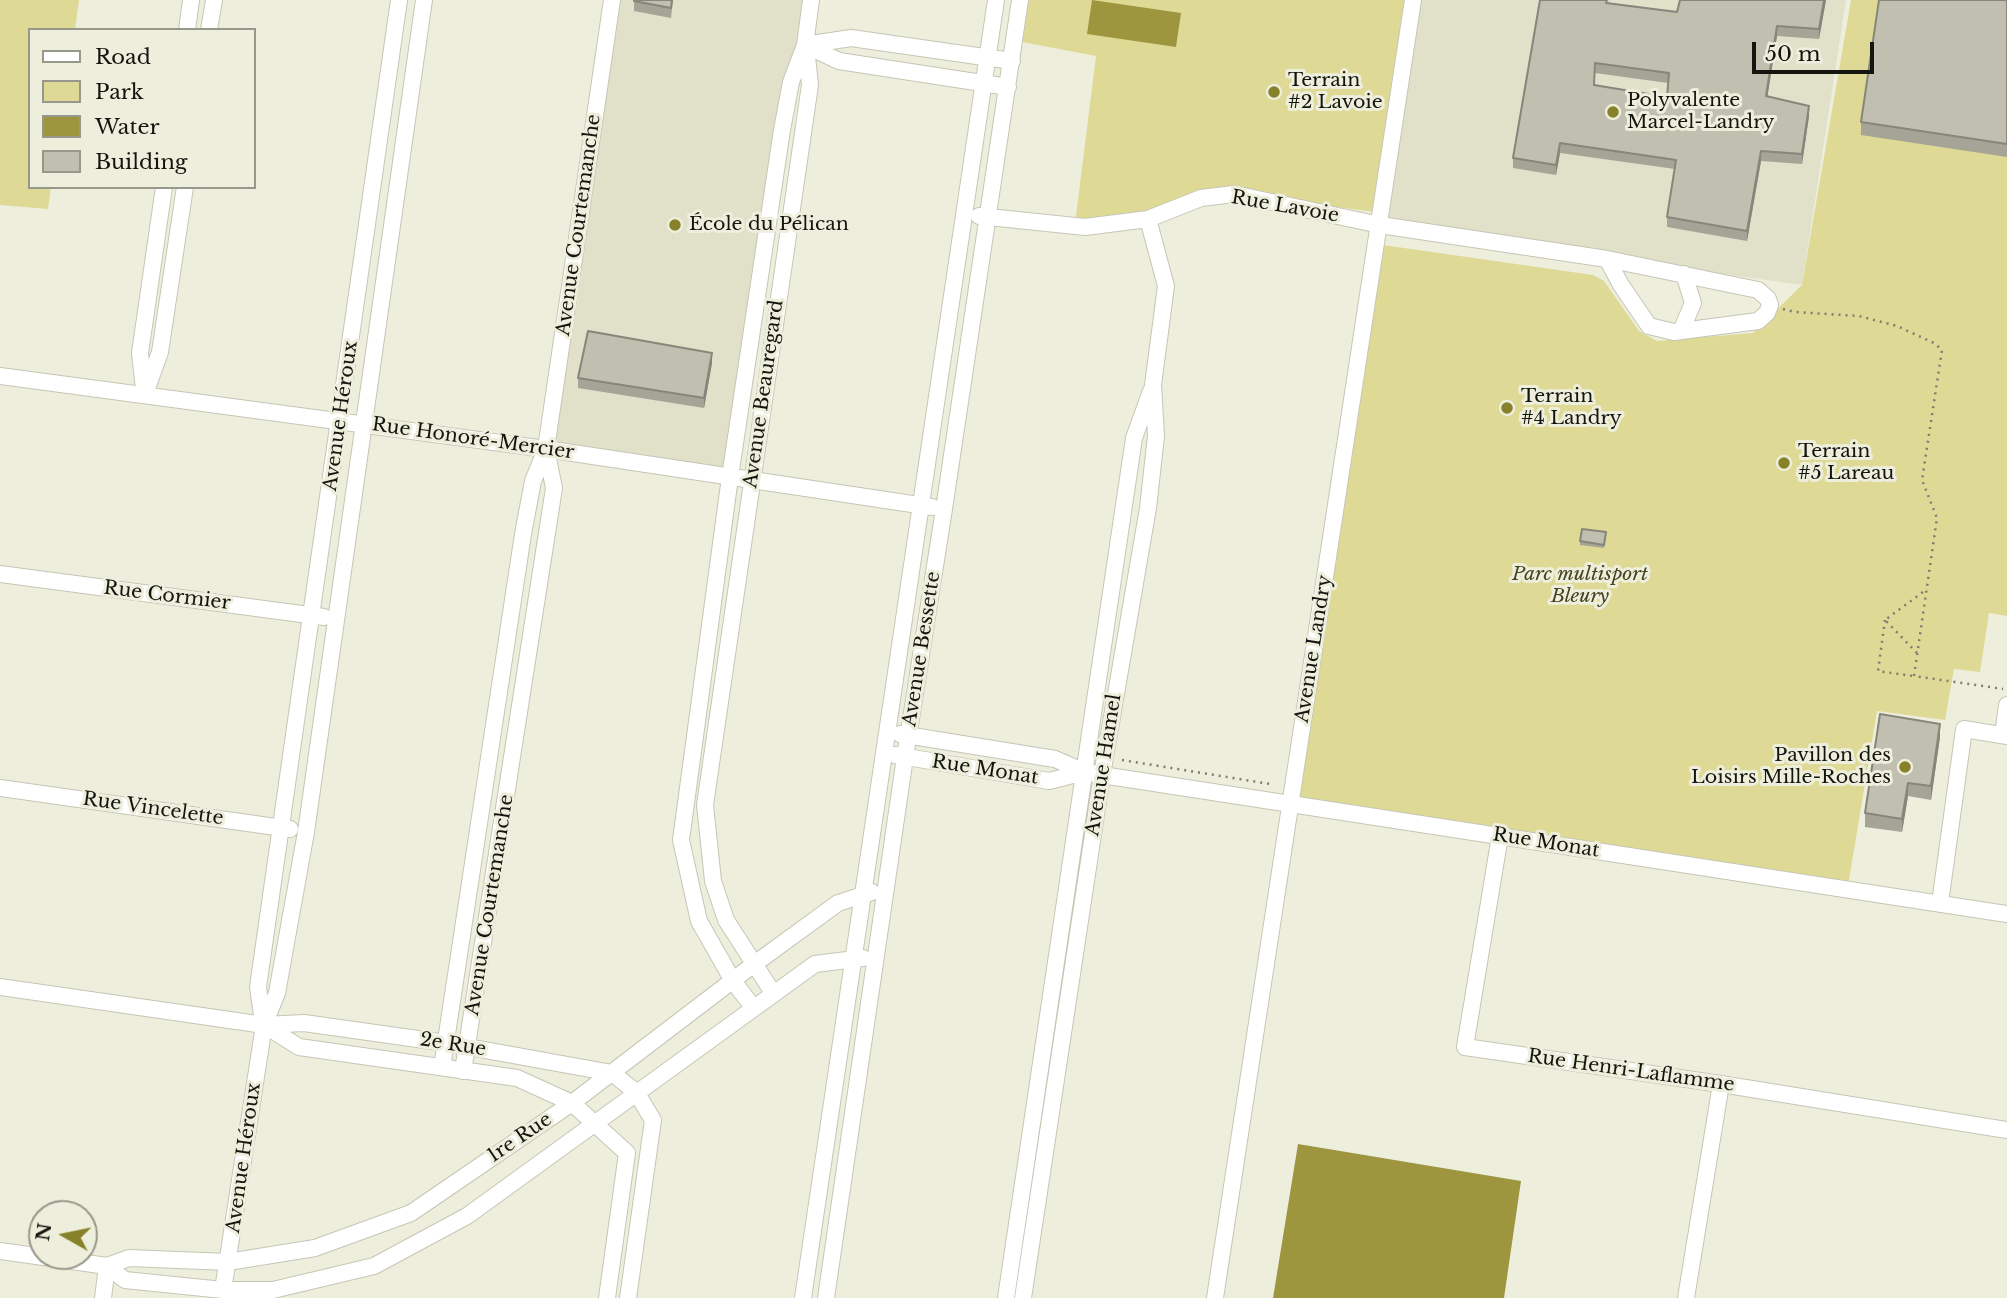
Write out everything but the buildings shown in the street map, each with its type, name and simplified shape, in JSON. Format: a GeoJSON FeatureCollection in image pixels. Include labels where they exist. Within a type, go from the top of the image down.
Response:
{"type":"FeatureCollection","features":[{"type":"Feature","properties":{"kind":"street"},"geometry":{"type":"LineString","coordinates":[[187,28],[191,0]]}},
{"type":"Feature","properties":{"kind":"street"},"geometry":{"type":"LineString","coordinates":[[209,28],[214,0]]}},
{"type":"Feature","properties":{"kind":"street","name":"Avenue Héroux"},"geometry":{"type":"LineString","coordinates":[[264,1025],[258,987],[341,421],[399,0]]}},
{"type":"Feature","properties":{"kind":"street","name":"Avenue Héroux"},"geometry":{"type":"LineString","coordinates":[[223,1290],[264,1025],[277,993],[306,832],[424,0]]}},
{"type":"Feature","properties":{"kind":"street","name":"Avenue Courtemanche"},"geometry":{"type":"LineString","coordinates":[[442,1067],[533,481],[546,449],[612,0]]}},
{"type":"Feature","properties":{"kind":"street","name":"Avenue Beauregard"},"geometry":{"type":"LineString","coordinates":[[753,1007],[733,981],[699,920],[681,841],[730,477],[782,130],[791,82],[805,45],[811,0]]}},
{"type":"Feature","properties":{"kind":"street","name":"Avenue Bessette"},"geometry":{"type":"LineString","coordinates":[[803,1298],[996,0]]}},
{"type":"Feature","properties":{"kind":"street","name":"Avenue Bessette"},"geometry":{"type":"LineString","coordinates":[[826,1298],[908,735],[1020,0]]}},
{"type":"Feature","properties":{"kind":"street","name":"Avenue Landry"},"geometry":{"type":"LineString","coordinates":[[1215,1298],[1413,0]]}},
{"type":"Feature","properties":{"kind":"street"},"geometry":{"type":"LineString","coordinates":[[805,45],[851,38],[1012,61]]}},
{"type":"Feature","properties":{"kind":"street"},"geometry":{"type":"LineString","coordinates":[[805,45],[839,61],[1008,86]]}},
{"type":"Feature","properties":{"kind":"street","name":"Avenue Beauregard"},"geometry":{"type":"LineString","coordinates":[[772,993],[726,920],[713,881],[705,805],[810,85],[805,45]]}},
{"type":"Feature","properties":{"kind":"street"},"geometry":{"type":"LineString","coordinates":[[384,115],[408,117]]}},
{"type":"Feature","properties":{"kind":"street"},"geometry":{"type":"LineString","coordinates":[[145,394],[140,353],[164,189]]}},
{"type":"Feature","properties":{"kind":"street"},"geometry":{"type":"LineString","coordinates":[[145,394],[160,352],[185,189]]}},
{"type":"Feature","properties":{"kind":"street","name":"Rue Lavoie"},"geometry":{"type":"LineString","coordinates":[[964,215],[1085,227],[1148,219],[1201,198],[1234,194],[1380,225],[1607,259],[1684,274],[1758,290],[1768,299],[1770,305]]}},
{"type":"Feature","properties":{"kind":"street","name":"Avenue Hamel"},"geometry":{"type":"LineString","coordinates":[[1023,1298],[1102,775],[1148,508],[1156,436],[1153,385],[1166,286],[1148,219]]}},
{"type":"Feature","properties":{"kind":"street"},"geometry":{"type":"LineString","coordinates":[[154,255],[174,258]]}},
{"type":"Feature","properties":{"kind":"street"},"geometry":{"type":"LineString","coordinates":[[1607,259],[1649,326],[1674,332],[1758,321],[1767,313],[1770,305]]}},
{"type":"Feature","properties":{"kind":"street"},"geometry":{"type":"LineString","coordinates":[[1681,331],[1693,303],[1684,274]]}},
{"type":"Feature","properties":{"kind":"street","name":"Rue Honoré-Mercier"},"geometry":{"type":"LineString","coordinates":[[0,376],[546,449],[944,509]]}},
{"type":"Feature","properties":{"kind":"street","name":"Avenue Hamel"},"geometry":{"type":"LineString","coordinates":[[1006,1298],[1134,438],[1153,385]]}},
{"type":"Feature","properties":{"kind":"street","name":"Avenue Courtemanche"},"geometry":{"type":"LineString","coordinates":[[463,1071],[554,488],[546,449]]}},
{"type":"Feature","properties":{"kind":"street","name":"Rue Cormier"},"geometry":{"type":"LineString","coordinates":[[0,574],[335,619]]}},
{"type":"Feature","properties":{"kind":"street"},"geometry":{"type":"LineString","coordinates":[[1940,903],[1964,729],[2005,735],[2007,705]]}},
{"type":"Feature","properties":{"kind":"street"},"geometry":{"type":"LineString","coordinates":[[298,718],[321,719]]}},
{"type":"Feature","properties":{"kind":"street","name":"Rue Monat"},"geometry":{"type":"LineString","coordinates":[[887,732],[1055,759],[1085,772],[1102,775],[2007,914]]}},
{"type":"Feature","properties":{"kind":"street"},"geometry":{"type":"LineString","coordinates":[[493,737],[515,739]]}},
{"type":"Feature","properties":{"kind":"street"},"geometry":{"type":"LineString","coordinates":[[695,738],[714,743]]}},
{"type":"Feature","properties":{"kind":"street","name":"Rue Monat"},"geometry":{"type":"LineString","coordinates":[[884,753],[1049,780],[1085,772]]}},
{"type":"Feature","properties":{"kind":"street","name":"Rue Vincelette"},"geometry":{"type":"LineString","coordinates":[[0,788],[306,832]]}},
{"type":"Feature","properties":{"kind":"street","name":"Rue Henri-Laflamme"},"geometry":{"type":"LineString","coordinates":[[1500,836],[1465,1046],[2007,1130]]}},
{"type":"Feature","properties":{"kind":"street","name":"1re Rue"},"geometry":{"type":"LineString","coordinates":[[0,1251],[107,1266],[129,1258],[228,1262],[315,1248],[411,1213],[572,1103],[838,904],[863,893],[886,890]]}},
{"type":"Feature","properties":{"kind":"street","name":"1re Rue"},"geometry":{"type":"LineString","coordinates":[[107,1266],[125,1280],[223,1290],[273,1290],[374,1266],[467,1216],[815,964],[876,957]]}},
{"type":"Feature","properties":{"kind":"street","name":"2e Rue"},"geometry":{"type":"LineString","coordinates":[[0,987],[264,1025],[303,1023],[446,1043],[612,1073],[635,1092],[653,1120],[628,1298]]}},
{"type":"Feature","properties":{"kind":"street","name":"2e Rue"},"geometry":{"type":"LineString","coordinates":[[264,1025],[299,1046],[517,1078],[572,1103],[627,1153],[607,1298]]}},
{"type":"Feature","properties":{"kind":"street"},"geometry":{"type":"LineString","coordinates":[[1689,1298],[1721,1084]]}},
{"type":"Feature","properties":{"kind":"street"},"geometry":{"type":"LineString","coordinates":[[1029,1142],[1046,1145]]}},
{"type":"Feature","properties":{"kind":"street"},"geometry":{"type":"LineString","coordinates":[[818,1197],[840,1200]]}},
{"type":"Feature","properties":{"kind":"street"},"geometry":{"type":"LineString","coordinates":[[123,1298],[129,1258]]}},
{"type":"Feature","properties":{"kind":"street"},"geometry":{"type":"LineString","coordinates":[[103,1298],[107,1266]]}},
{"type":"Feature","properties":{"kind":"path"},"geometry":{"type":"LineString","coordinates":[[1770,305],[1795,312],[1859,316],[1898,326],[1934,343],[1942,350],[1922,480],[1937,518],[1914,676]]}},
{"type":"Feature","properties":{"kind":"path"},"geometry":{"type":"LineString","coordinates":[[1927,589],[1885,620],[1878,671],[2007,690]]}},
{"type":"Feature","properties":{"kind":"path"},"geometry":{"type":"LineString","coordinates":[[1885,620],[1917,653]]}},
{"type":"Feature","properties":{"kind":"shaded area","name":"École du Pélican"},"geometry":{"type":"Polygon","coordinates":[[[612,0],[808,0],[730,477],[546,449],[612,0]]]}},
{"type":"Feature","properties":{"kind":"shaded area","name":"Polyvalente Marcel-Landry"},"geometry":{"type":"Polygon","coordinates":[[[1413,0],[1846,0],[1802,285],[1380,225],[1413,0]]]}},
{"type":"Feature","properties":{"kind":"green space"},"geometry":{"type":"Polygon","coordinates":[[[0,0],[79,0],[75,28],[28,28],[28,189],[51,189],[48,209],[0,205],[0,0]]]}},
{"type":"Feature","properties":{"kind":"green space"},"geometry":{"type":"Polygon","coordinates":[[[1027,0],[1409,0],[1374,212],[1239,194],[1074,232],[1096,56],[1022,42],[1027,0]]]}},
{"type":"Feature","properties":{"kind":"green space","name":"Parc multisport Bleury"},"geometry":{"type":"Polygon","coordinates":[[[1851,0],[2007,0],[2007,616],[1989,613],[1980,672],[1954,669],[1945,720],[1877,711],[1848,886],[1288,802],[1369,243],[1593,275],[1604,281],[1639,331],[1657,341],[1753,333],[1802,285],[1851,0]]]}},
{"type":"Feature","properties":{"kind":"water"},"geometry":{"type":"Polygon","coordinates":[[[1092,0],[1181,13],[1176,47],[1087,34],[1092,0]]]}},
{"type":"Feature","properties":{"kind":"water"},"geometry":{"type":"Polygon","coordinates":[[[1298,1144],[1521,1181],[1504,1298],[1273,1298],[1298,1144]]]}},
{"type":"Feature","properties":{"kind":"place","name":"Terrain #2 Lavoie"},"geometry":{"type":"Point","coordinates":[1274,92]}},
{"type":"Feature","properties":{"kind":"place","name":"Polyvalente Marcel-Landry"},"geometry":{"type":"Point","coordinates":[1613,112]}},
{"type":"Feature","properties":{"kind":"place","name":"École du Pélican"},"geometry":{"type":"Point","coordinates":[675,225]}},
{"type":"Feature","properties":{"kind":"place","name":"Terrain #4 Landry"},"geometry":{"type":"Point","coordinates":[1507,408]}},
{"type":"Feature","properties":{"kind":"place","name":"Terrain #5 Lareau"},"geometry":{"type":"Point","coordinates":[1784,463]}},
{"type":"Feature","properties":{"kind":"place","name":"Pavillon des Loisirs Mille-Roches"},"geometry":{"type":"Point","coordinates":[1905,767]}}]}
